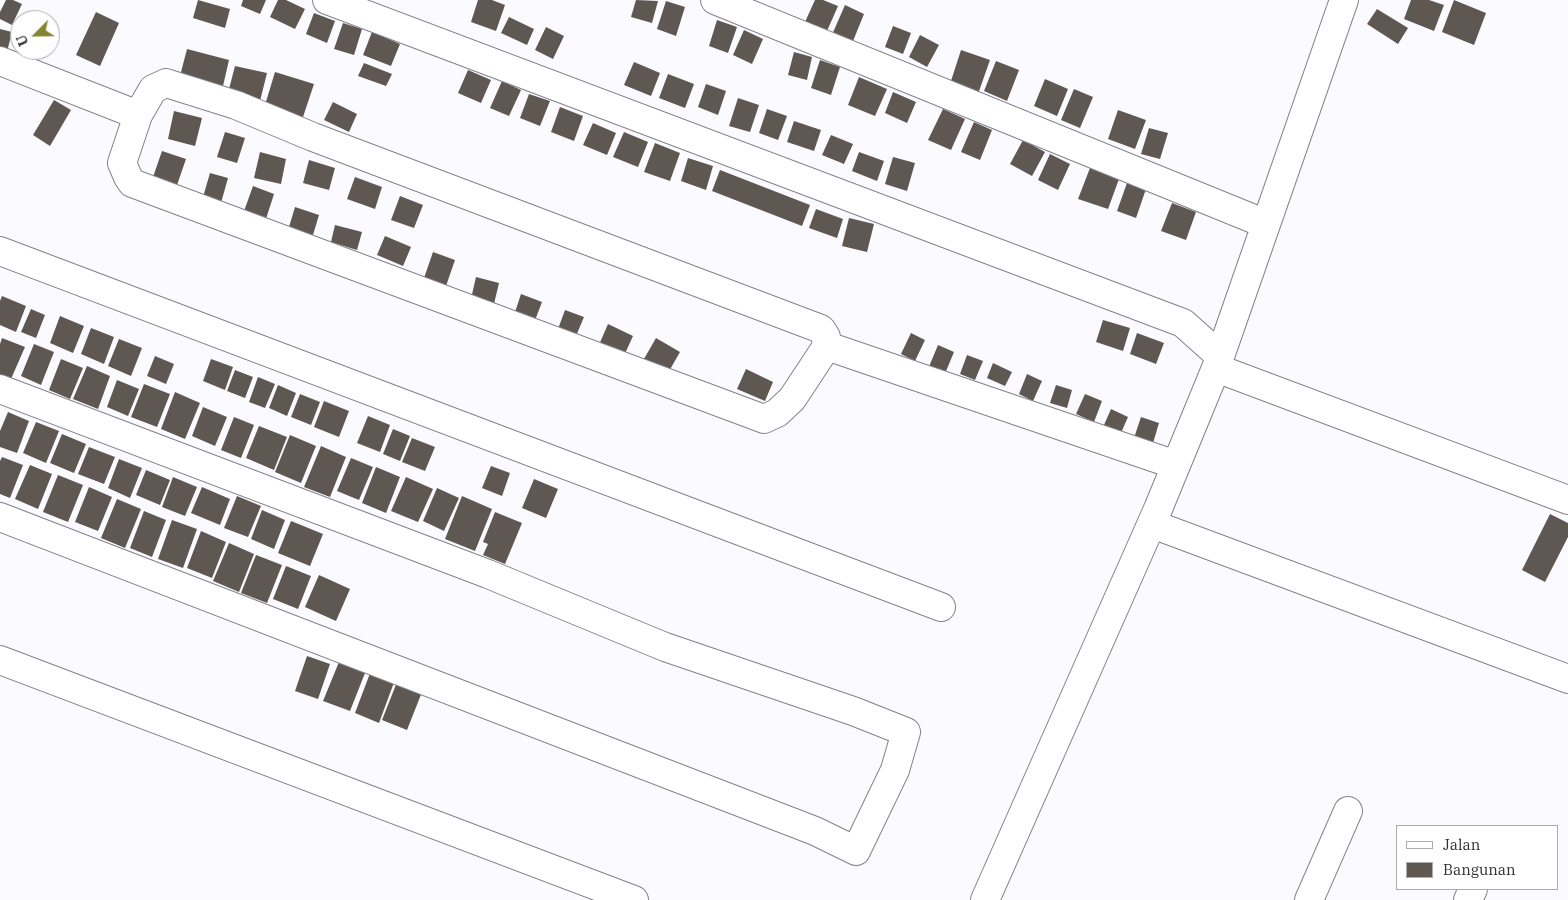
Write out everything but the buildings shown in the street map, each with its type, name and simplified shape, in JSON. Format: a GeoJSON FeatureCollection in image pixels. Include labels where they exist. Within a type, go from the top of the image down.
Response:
{"type":"FeatureCollection","features":[{"type":"Feature","properties":{"kind":"street"},"geometry":{"type":"LineString","coordinates":[[327,0],[1183,323],[1218,362],[1568,500]]}},
{"type":"Feature","properties":{"kind":"street"},"geometry":{"type":"LineString","coordinates":[[715,0],[1266,224]]}},
{"type":"Feature","properties":{"kind":"street"},"geometry":{"type":"LineString","coordinates":[[985,900],[1152,524],[1218,362],[1344,0]]}},
{"type":"Feature","properties":{"kind":"street"},"geometry":{"type":"LineString","coordinates":[[0,61],[138,115]]}},
{"type":"Feature","properties":{"kind":"street"},"geometry":{"type":"LineString","coordinates":[[166,83],[236,105],[313,137],[822,329],[826,337],[827,346],[792,399],[777,413],[764,420],[132,183],[122,163],[138,115],[153,89],[166,83]]}},
{"type":"Feature","properties":{"kind":"street"},"geometry":{"type":"LineString","coordinates":[[0,250],[941,607]]}},
{"type":"Feature","properties":{"kind":"street"},"geometry":{"type":"LineString","coordinates":[[827,346],[1176,465]]}},
{"type":"Feature","properties":{"kind":"street"},"geometry":{"type":"LineString","coordinates":[[0,389],[488,574],[665,647],[853,710],[906,732],[895,770],[856,851],[796,824],[0,517]]}},
{"type":"Feature","properties":{"kind":"street"},"geometry":{"type":"LineString","coordinates":[[1152,524],[1568,679]]}},
{"type":"Feature","properties":{"kind":"street"},"geometry":{"type":"LineString","coordinates":[[0,660],[634,900]]}},
{"type":"Feature","properties":{"kind":"street"},"geometry":{"type":"LineString","coordinates":[[1309,900],[1348,811]]}}]}
